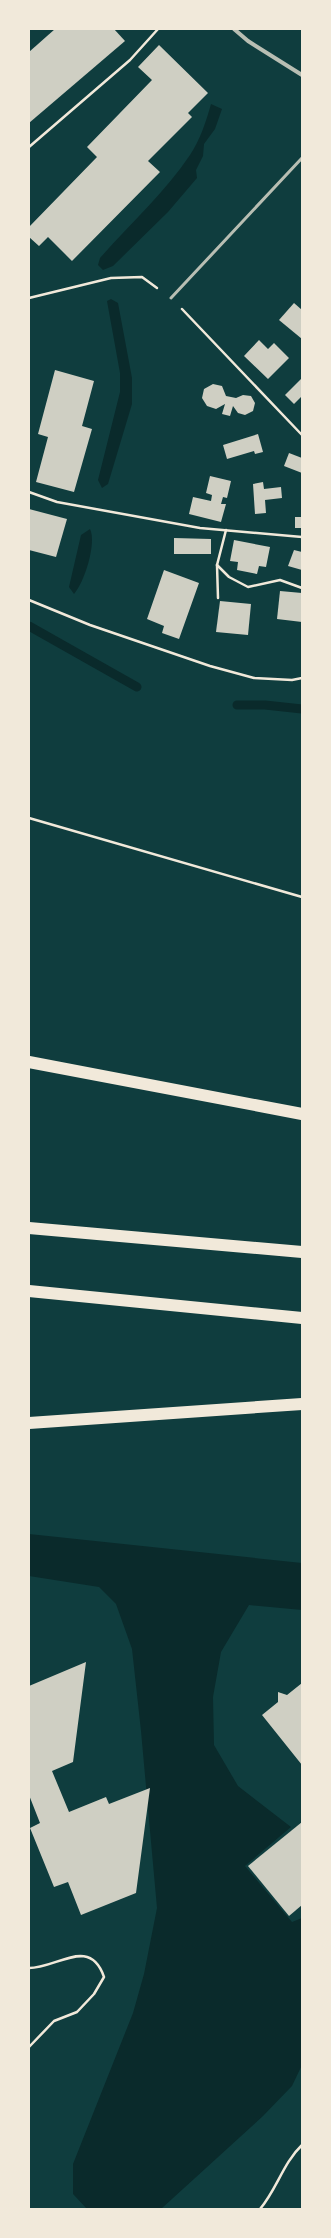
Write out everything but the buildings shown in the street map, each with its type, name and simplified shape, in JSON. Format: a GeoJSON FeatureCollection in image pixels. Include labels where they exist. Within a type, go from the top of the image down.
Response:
{"type":"FeatureCollection","features":[{"type":"Feature","properties":{"kind":"highway"},"geometry":{"type":"LineString","coordinates":[[29,1062],[302,1114]]}},
{"type":"Feature","properties":{"kind":"highway"},"geometry":{"type":"LineString","coordinates":[[29,1228],[302,1252]]}},
{"type":"Feature","properties":{"kind":"highway"},"geometry":{"type":"LineString","coordinates":[[29,1291],[302,1318]]}},
{"type":"Feature","properties":{"kind":"highway"},"geometry":{"type":"LineString","coordinates":[[29,1423],[302,1404]]}},
{"type":"Feature","properties":{"kind":"street"},"geometry":{"type":"LineString","coordinates":[[234,29],[248,41],[302,75]]}},
{"type":"Feature","properties":{"kind":"lane"},"geometry":{"type":"LineString","coordinates":[[171,298],[302,158]]}},
{"type":"Feature","properties":{"kind":"path"},"geometry":{"type":"LineString","coordinates":[[29,147],[130,60],[158,29]]}},
{"type":"Feature","properties":{"kind":"path"},"geometry":{"type":"LineString","coordinates":[[29,298],[111,278],[142,277],[171,298],[302,435]]}},
{"type":"Feature","properties":{"kind":"path"},"geometry":{"type":"LineString","coordinates":[[29,492],[57,502],[200,528],[302,537]]}},
{"type":"Feature","properties":{"kind":"path"},"geometry":{"type":"LineString","coordinates":[[218,598],[217,565],[226,530]]}},
{"type":"Feature","properties":{"kind":"path"},"geometry":{"type":"LineString","coordinates":[[217,565],[229,578],[248,587],[280,580],[302,588]]}},
{"type":"Feature","properties":{"kind":"path"},"geometry":{"type":"LineString","coordinates":[[29,600],[90,625],[210,666],[254,678],[292,680],[302,678]]}},
{"type":"Feature","properties":{"kind":"path"},"geometry":{"type":"LineString","coordinates":[[29,818],[302,897]]}},
{"type":"Feature","properties":{"kind":"path"},"geometry":{"type":"LineString","coordinates":[[29,1968],[39,1968],[70,1956],[86,1956],[100,1966],[104,1978],[94,1994],[77,2012],[54,2021],[29,2047]]}},
{"type":"Feature","properties":{"kind":"path"},"geometry":{"type":"LineString","coordinates":[[260,2209],[270,2196],[291,2156],[302,2145]]}},
{"type":"Feature","properties":{"kind":"water"},"geometry":{"type":"Polygon","coordinates":[[[211,104],[222,109],[215,129],[204,144],[203,156],[196,170],[197,178],[168,212],[113,266],[103,270],[98,265],[100,258],[170,182],[190,155],[202,131],[211,104]]]}},
{"type":"Feature","properties":{"kind":"water"},"geometry":{"type":"Polygon","coordinates":[[[111,299],[118,303],[132,378],[132,404],[108,484],[102,488],[98,480],[120,392],[120,373],[107,301],[111,299]]]}},
{"type":"Feature","properties":{"kind":"water"},"geometry":{"type":"Polygon","coordinates":[[[90,529],[92,535],[91,553],[82,581],[74,594],[69,587],[81,535],[90,529]]]}},
{"type":"Feature","properties":{"kind":"water"},"geometry":{"type":"Polygon","coordinates":[[[29,1534],[302,1563],[302,1610],[249,1605],[221,1652],[213,1697],[214,1745],[238,1786],[291,1827],[245,1866],[292,1922],[302,1918],[302,2065],[292,2086],[263,2116],[161,2209],[87,2209],[73,2194],[73,2164],[133,2013],[144,1974],[157,1908],[132,1649],[116,1604],[99,1587],[29,1576],[29,1534]]]}},
{"type":"Feature","properties":{"kind":"waterway"},"geometry":{"type":"LineString","coordinates":[[29,626],[137,687]]}},
{"type":"Feature","properties":{"kind":"waterway"},"geometry":{"type":"LineString","coordinates":[[237,705],[265,705],[302,709]]}}]}
